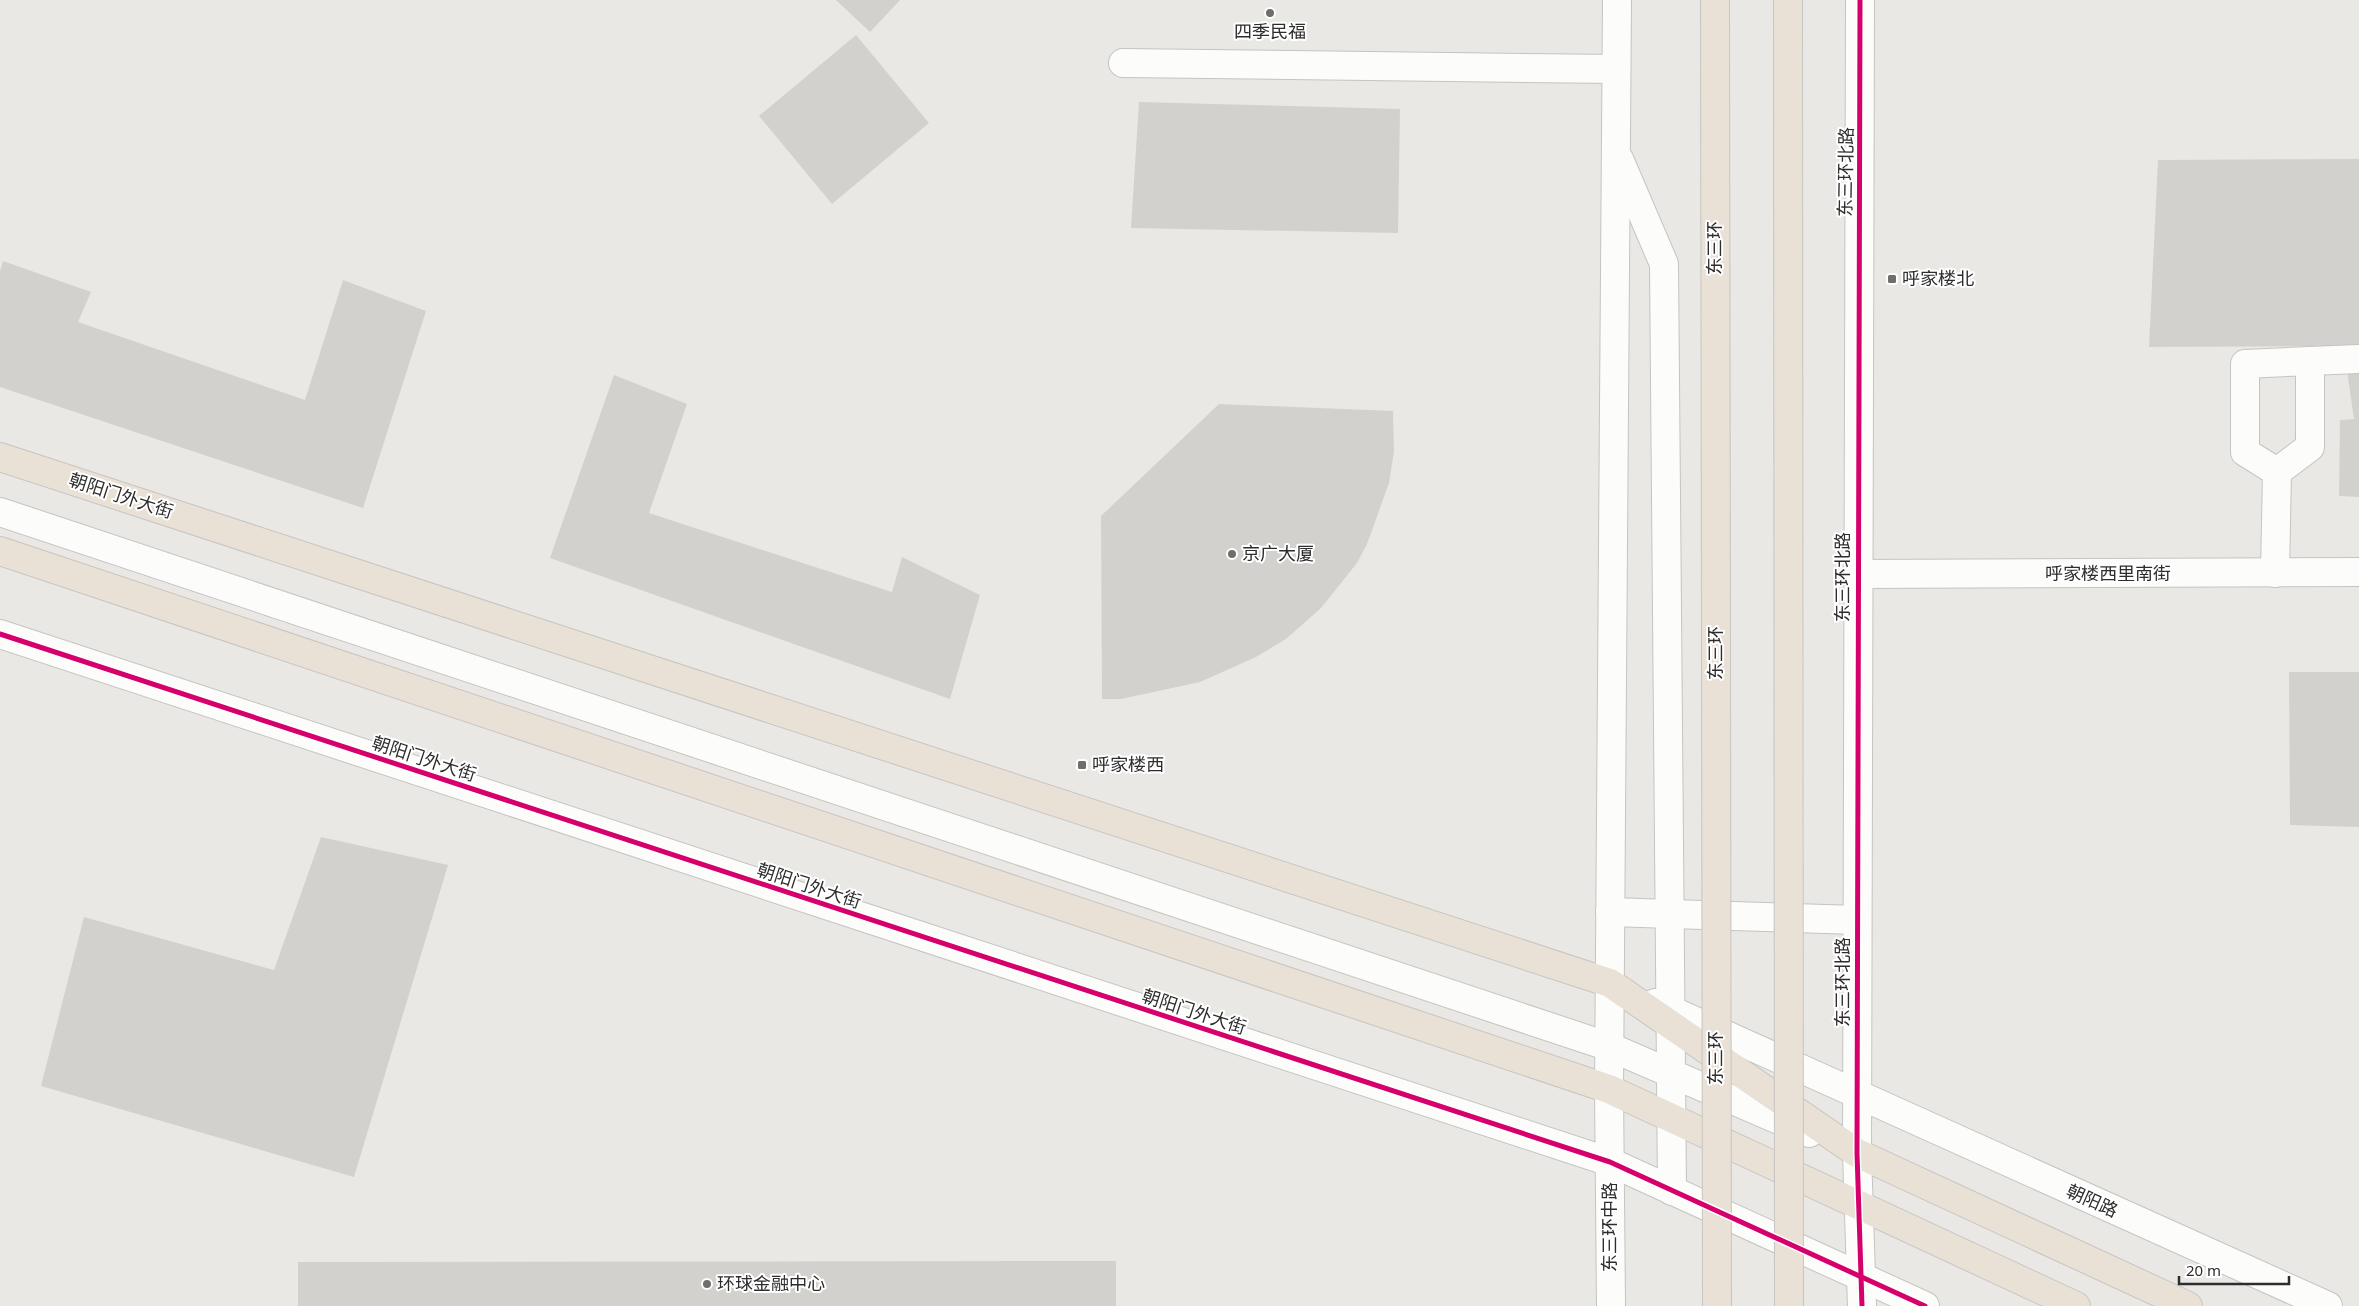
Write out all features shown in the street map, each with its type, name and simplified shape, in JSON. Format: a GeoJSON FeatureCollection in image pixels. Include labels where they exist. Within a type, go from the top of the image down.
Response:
{"type":"FeatureCollection","features":[{"type":"Feature","properties":{"kind":"highway","name":"东三环"},"geometry":{"type":"LineString","coordinates":[[1715,0],[1717,1306]]}},
{"type":"Feature","properties":{"kind":"highway"},"geometry":{"type":"LineString","coordinates":[[1788,0],[1789,1306]]}},
{"type":"Feature","properties":{"kind":"highway","name":"朝阳门外大街"},"geometry":{"type":"LineString","coordinates":[[0,457],[1610,983],[1670,1017],[1857,1153]]}},
{"type":"Feature","properties":{"kind":"highway"},"geometry":{"type":"LineString","coordinates":[[0,551],[1609,1088],[2076,1306]]}},
{"type":"Feature","properties":{"kind":"highway"},"geometry":{"type":"LineString","coordinates":[[1857,1153],[2188,1306]]}},
{"type":"Feature","properties":{"kind":"street"},"geometry":{"type":"LineString","coordinates":[[1610,983],[1616,0]]}},
{"type":"Feature","properties":{"kind":"street","name":"东三环北路"},"geometry":{"type":"LineString","coordinates":[[1860,0],[1861,174],[1858,284],[1857,574],[1857,1153],[1861,1277]]}},
{"type":"Feature","properties":{"kind":"street"},"geometry":{"type":"LineString","coordinates":[[1123,63],[1616,69]]}},
{"type":"Feature","properties":{"kind":"street"},"geometry":{"type":"LineString","coordinates":[[1615,148],[1664,264],[1672,1191]]}},
{"type":"Feature","properties":{"kind":"street"},"geometry":{"type":"LineString","coordinates":[[2277,472],[2245,452],[2245,364],[2359,359]]}},
{"type":"Feature","properties":{"kind":"street"},"geometry":{"type":"LineString","coordinates":[[2277,472],[2310,447],[2310,362]]}},
{"type":"Feature","properties":{"kind":"street"},"geometry":{"type":"LineString","coordinates":[[2275,574],[2277,472]]}},
{"type":"Feature","properties":{"kind":"street"},"geometry":{"type":"LineString","coordinates":[[0,512],[1610,1047],[1857,1153]]}},
{"type":"Feature","properties":{"kind":"street","name":"呼家楼西里南街"},"geometry":{"type":"LineString","coordinates":[[1857,574],[2275,574],[2359,572]]}},
{"type":"Feature","properties":{"kind":"street","name":"朝阳门外大街"},"geometry":{"type":"LineString","coordinates":[[0,634],[1610,1162],[1861,1277]]}},
{"type":"Feature","properties":{"kind":"street"},"geometry":{"type":"LineString","coordinates":[[1610,912],[1857,920]]}},
{"type":"Feature","properties":{"kind":"street","name":"东三环中路"},"geometry":{"type":"LineString","coordinates":[[1610,983],[1611,1306]]}},
{"type":"Feature","properties":{"kind":"street","name":"朝阳路"},"geometry":{"type":"LineString","coordinates":[[1670,1017],[1857,1095],[2328,1306]]}},
{"type":"Feature","properties":{"kind":"street"},"geometry":{"type":"LineString","coordinates":[[1862,1306],[1861,1277],[1925,1306]]}},
{"type":"Feature","properties":{"kind":"building"},"geometry":{"type":"Polygon","coordinates":[[[836,0],[900,0],[870,32],[836,0]]]}},
{"type":"Feature","properties":{"kind":"building"},"geometry":{"type":"Polygon","coordinates":[[[856,35],[929,123],[832,204],[759,116],[856,35]]]}},
{"type":"Feature","properties":{"kind":"building"},"geometry":{"type":"Polygon","coordinates":[[[1139,102],[1400,109],[1398,233],[1131,228],[1139,102]]]}},
{"type":"Feature","properties":{"kind":"building"},"geometry":{"type":"Polygon","coordinates":[[[2359,159],[2359,346],[2149,347],[2158,160],[2359,159]]]}},
{"type":"Feature","properties":{"kind":"building"},"geometry":{"type":"Polygon","coordinates":[[[3,261],[91,292],[78,322],[305,400],[343,280],[426,311],[363,508],[0,387],[0,271],[3,261]]]}},
{"type":"Feature","properties":{"kind":"building"},"geometry":{"type":"Polygon","coordinates":[[[2359,370],[2359,497],[2339,496],[2340,420],[2354,419],[2347,371],[2359,370]]]}},
{"type":"Feature","properties":{"kind":"building"},"geometry":{"type":"Polygon","coordinates":[[[614,375],[687,404],[649,513],[892,592],[902,557],[980,595],[950,699],[550,558],[614,375]]]}},
{"type":"Feature","properties":{"kind":"building","name":"京广大厦"},"geometry":{"type":"Polygon","coordinates":[[[1219,404],[1393,411],[1394,451],[1389,483],[1367,544],[1357,563],[1321,608],[1286,639],[1256,657],[1200,682],[1121,699],[1102,699],[1101,516],[1219,404]]]}},
{"type":"Feature","properties":{"kind":"building"},"geometry":{"type":"Polygon","coordinates":[[[2289,672],[2359,672],[2359,827],[2290,825],[2289,672]]]}},
{"type":"Feature","properties":{"kind":"building"},"geometry":{"type":"Polygon","coordinates":[[[321,837],[448,865],[354,1177],[41,1086],[84,917],[274,970],[321,837]]]}},
{"type":"Feature","properties":{"kind":"building","name":"环球金融中心"},"geometry":{"type":"Polygon","coordinates":[[[1116,1261],[1116,1306],[298,1306],[298,1262],[1116,1261]]]}},
{"type":"Feature","properties":{"kind":"cycle path"},"geometry":{"type":"LineString","coordinates":[[1860,0],[1857,1153],[1862,1306]]}},
{"type":"Feature","properties":{"kind":"cycle path"},"geometry":{"type":"LineString","coordinates":[[0,634],[1610,1162],[1925,1306]]}},
{"type":"Feature","properties":{"kind":"place","name":"四季民福"},"geometry":{"type":"Point","coordinates":[1270,13]}},
{"type":"Feature","properties":{"kind":"place","name":"呼家楼北"},"geometry":{"type":"Point","coordinates":[1892,279]}},
{"type":"Feature","properties":{"kind":"place","name":"京广大厦"},"geometry":{"type":"Point","coordinates":[1232,554]}},
{"type":"Feature","properties":{"kind":"place","name":"呼家楼西"},"geometry":{"type":"Point","coordinates":[1082,765]}},
{"type":"Feature","properties":{"kind":"place","name":"环球金融中心"},"geometry":{"type":"Point","coordinates":[707,1284]}}]}
